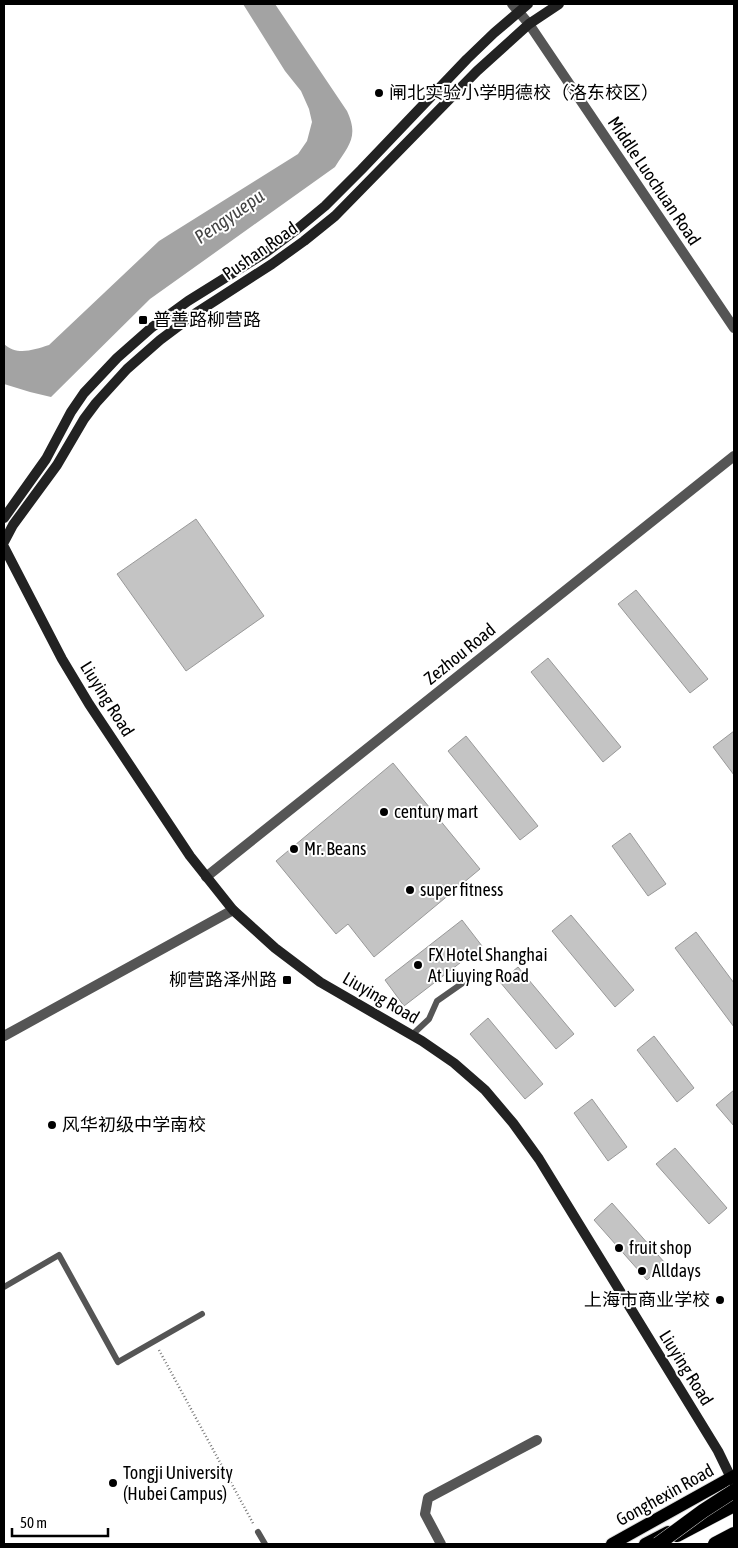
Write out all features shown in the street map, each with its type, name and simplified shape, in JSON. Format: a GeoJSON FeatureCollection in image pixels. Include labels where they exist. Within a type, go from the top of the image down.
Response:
{"type":"FeatureCollection","features":[{"type":"Feature","properties":{"kind":"highway"},"geometry":{"type":"LineString","coordinates":[[659,1544],[704,1510],[734,1482]]}},
{"type":"Feature","properties":{"kind":"highway"},"geometry":{"type":"LineString","coordinates":[[659,1544],[734,1505]]}},
{"type":"Feature","properties":{"kind":"highway"},"geometry":{"type":"LineString","coordinates":[[715,1544],[734,1534]]}},
{"type":"Feature","properties":{"kind":"main road","name":"Pushan Road"},"geometry":{"type":"LineString","coordinates":[[4,518],[46,459],[84,392],[117,358],[151,328],[188,301],[265,252],[325,206],[362,170],[515,7],[528,4]]}},
{"type":"Feature","properties":{"kind":"main road","name":"Pushan Road"},"geometry":{"type":"LineString","coordinates":[[4,542],[14,525],[57,466],[84,419],[127,369],[160,340],[196,313],[272,264],[335,216],[477,71],[529,24],[559,4]]}},
{"type":"Feature","properties":{"kind":"main road","name":"Liuying Road"},"geometry":{"type":"LineString","coordinates":[[4,547],[62,658],[89,704],[180,841],[233,910],[275,948],[320,982],[412,1035],[454,1064],[485,1090],[512,1123],[539,1159],[718,1451],[734,1482]]}},
{"type":"Feature","properties":{"kind":"main road","name":"Gonghexin Road"},"geometry":{"type":"LineString","coordinates":[[612,1544],[734,1482]]}},
{"type":"Feature","properties":{"kind":"main road"},"geometry":{"type":"LineString","coordinates":[[645,1544],[734,1497]]}},
{"type":"Feature","properties":{"kind":"street","name":"Middle Luochuan Road"},"geometry":{"type":"LineString","coordinates":[[515,7],[529,24],[734,328]]}},
{"type":"Feature","properties":{"kind":"street","name":"Zezhou Road"},"geometry":{"type":"LineString","coordinates":[[206,877],[734,456]]}},
{"type":"Feature","properties":{"kind":"street"},"geometry":{"type":"LineString","coordinates":[[4,1036],[233,910]]}},
{"type":"Feature","properties":{"kind":"street"},"geometry":{"type":"LineString","coordinates":[[441,1544],[425,1514],[428,1498],[537,1440]]}},
{"type":"Feature","properties":{"kind":"lane"},"geometry":{"type":"LineString","coordinates":[[412,1035],[429,1019],[437,1001],[467,980]]}},
{"type":"Feature","properties":{"kind":"lane"},"geometry":{"type":"LineString","coordinates":[[4,1287],[59,1255],[118,1362],[202,1314]]}},
{"type":"Feature","properties":{"kind":"lane"},"geometry":{"type":"LineString","coordinates":[[258,1532],[265,1544]]}},
{"type":"Feature","properties":{"kind":"path"},"geometry":{"type":"LineString","coordinates":[[154,1342],[258,1532]]}},
{"type":"Feature","properties":{"kind":"water","name":"Pengyuepu"},"geometry":{"type":"Polygon","coordinates":[[[243,4],[275,4],[347,111],[351,120],[352,134],[344,153],[335,167],[150,299],[51,397],[4,384],[4,344],[9,348],[20,351],[49,345],[159,241],[298,154],[307,141],[312,122],[309,109],[301,91],[285,71],[243,4]]]}},
{"type":"Feature","properties":{"kind":"building"},"geometry":{"type":"Polygon","coordinates":[[[196,519],[264,616],[186,671],[117,574],[196,519]]]}},
{"type":"Feature","properties":{"kind":"building"},"geometry":{"type":"Polygon","coordinates":[[[636,590],[708,679],[690,693],[618,604],[636,590]]]}},
{"type":"Feature","properties":{"kind":"building"},"geometry":{"type":"Polygon","coordinates":[[[548,658],[621,747],[603,762],[531,672],[548,658]]]}},
{"type":"Feature","properties":{"kind":"building"},"geometry":{"type":"Polygon","coordinates":[[[734,731],[734,775],[713,747],[734,731]]]}},
{"type":"Feature","properties":{"kind":"building"},"geometry":{"type":"Polygon","coordinates":[[[466,736],[538,826],[520,840],[448,751],[466,736]]]}},
{"type":"Feature","properties":{"kind":"building","name":"century mart"},"geometry":{"type":"Polygon","coordinates":[[[393,763],[480,869],[374,957],[348,924],[336,934],[276,861],[393,763]]]}},
{"type":"Feature","properties":{"kind":"building"},"geometry":{"type":"Polygon","coordinates":[[[630,833],[666,884],[648,896],[612,846],[630,833]]]}},
{"type":"Feature","properties":{"kind":"building"},"geometry":{"type":"Polygon","coordinates":[[[571,915],[634,990],[615,1007],[552,931],[571,915]]]}},
{"type":"Feature","properties":{"kind":"building"},"geometry":{"type":"Polygon","coordinates":[[[462,920],[482,946],[404,1006],[385,980],[462,920]]]}},
{"type":"Feature","properties":{"kind":"building"},"geometry":{"type":"Polygon","coordinates":[[[696,932],[734,983],[734,1027],[675,948],[696,932]]]}},
{"type":"Feature","properties":{"kind":"building"},"geometry":{"type":"Polygon","coordinates":[[[518,967],[574,1034],[556,1049],[500,982],[518,967]]]}},
{"type":"Feature","properties":{"kind":"building"},"geometry":{"type":"Polygon","coordinates":[[[488,1018],[543,1084],[525,1099],[470,1034],[488,1018]]]}},
{"type":"Feature","properties":{"kind":"building"},"geometry":{"type":"Polygon","coordinates":[[[654,1036],[694,1088],[677,1102],[637,1050],[654,1036]]]}},
{"type":"Feature","properties":{"kind":"building"},"geometry":{"type":"Polygon","coordinates":[[[734,1090],[734,1126],[716,1105],[734,1090]]]}},
{"type":"Feature","properties":{"kind":"building"},"geometry":{"type":"Polygon","coordinates":[[[592,1099],[627,1147],[608,1161],[574,1113],[592,1099]]]}},
{"type":"Feature","properties":{"kind":"building"},"geometry":{"type":"Polygon","coordinates":[[[675,1148],[727,1208],[709,1224],[656,1164],[675,1148]]]}},
{"type":"Feature","properties":{"kind":"building"},"geometry":{"type":"Polygon","coordinates":[[[612,1203],[665,1263],[647,1280],[594,1220],[612,1203]]]}},
{"type":"Feature","properties":{"kind":"place","name":"闸北实验小学明德校（洛东校区）"},"geometry":{"type":"Point","coordinates":[379,93]}},
{"type":"Feature","properties":{"kind":"place","name":"普善路柳营路"},"geometry":{"type":"Point","coordinates":[143,320]}},
{"type":"Feature","properties":{"kind":"place","name":"century mart"},"geometry":{"type":"Point","coordinates":[384,812]}},
{"type":"Feature","properties":{"kind":"place","name":"Mr. Beans"},"geometry":{"type":"Point","coordinates":[294,849]}},
{"type":"Feature","properties":{"kind":"place","name":"super fitness"},"geometry":{"type":"Point","coordinates":[410,890]}},
{"type":"Feature","properties":{"kind":"place","name":"FX Hotel Shanghai At Liuying Road"},"geometry":{"type":"Point","coordinates":[418,965]}},
{"type":"Feature","properties":{"kind":"place","name":"柳营路泽州路"},"geometry":{"type":"Point","coordinates":[287,980]}},
{"type":"Feature","properties":{"kind":"place","name":"风华初级中学南校"},"geometry":{"type":"Point","coordinates":[52,1125]}},
{"type":"Feature","properties":{"kind":"place","name":"fruit shop"},"geometry":{"type":"Point","coordinates":[619,1248]}},
{"type":"Feature","properties":{"kind":"place","name":"Alldays"},"geometry":{"type":"Point","coordinates":[642,1271]}},
{"type":"Feature","properties":{"kind":"place","name":"上海市商业学校"},"geometry":{"type":"Point","coordinates":[720,1300]}},
{"type":"Feature","properties":{"kind":"place","name":"Tongji University (Hubei Campus)"},"geometry":{"type":"Point","coordinates":[113,1483]}}]}
